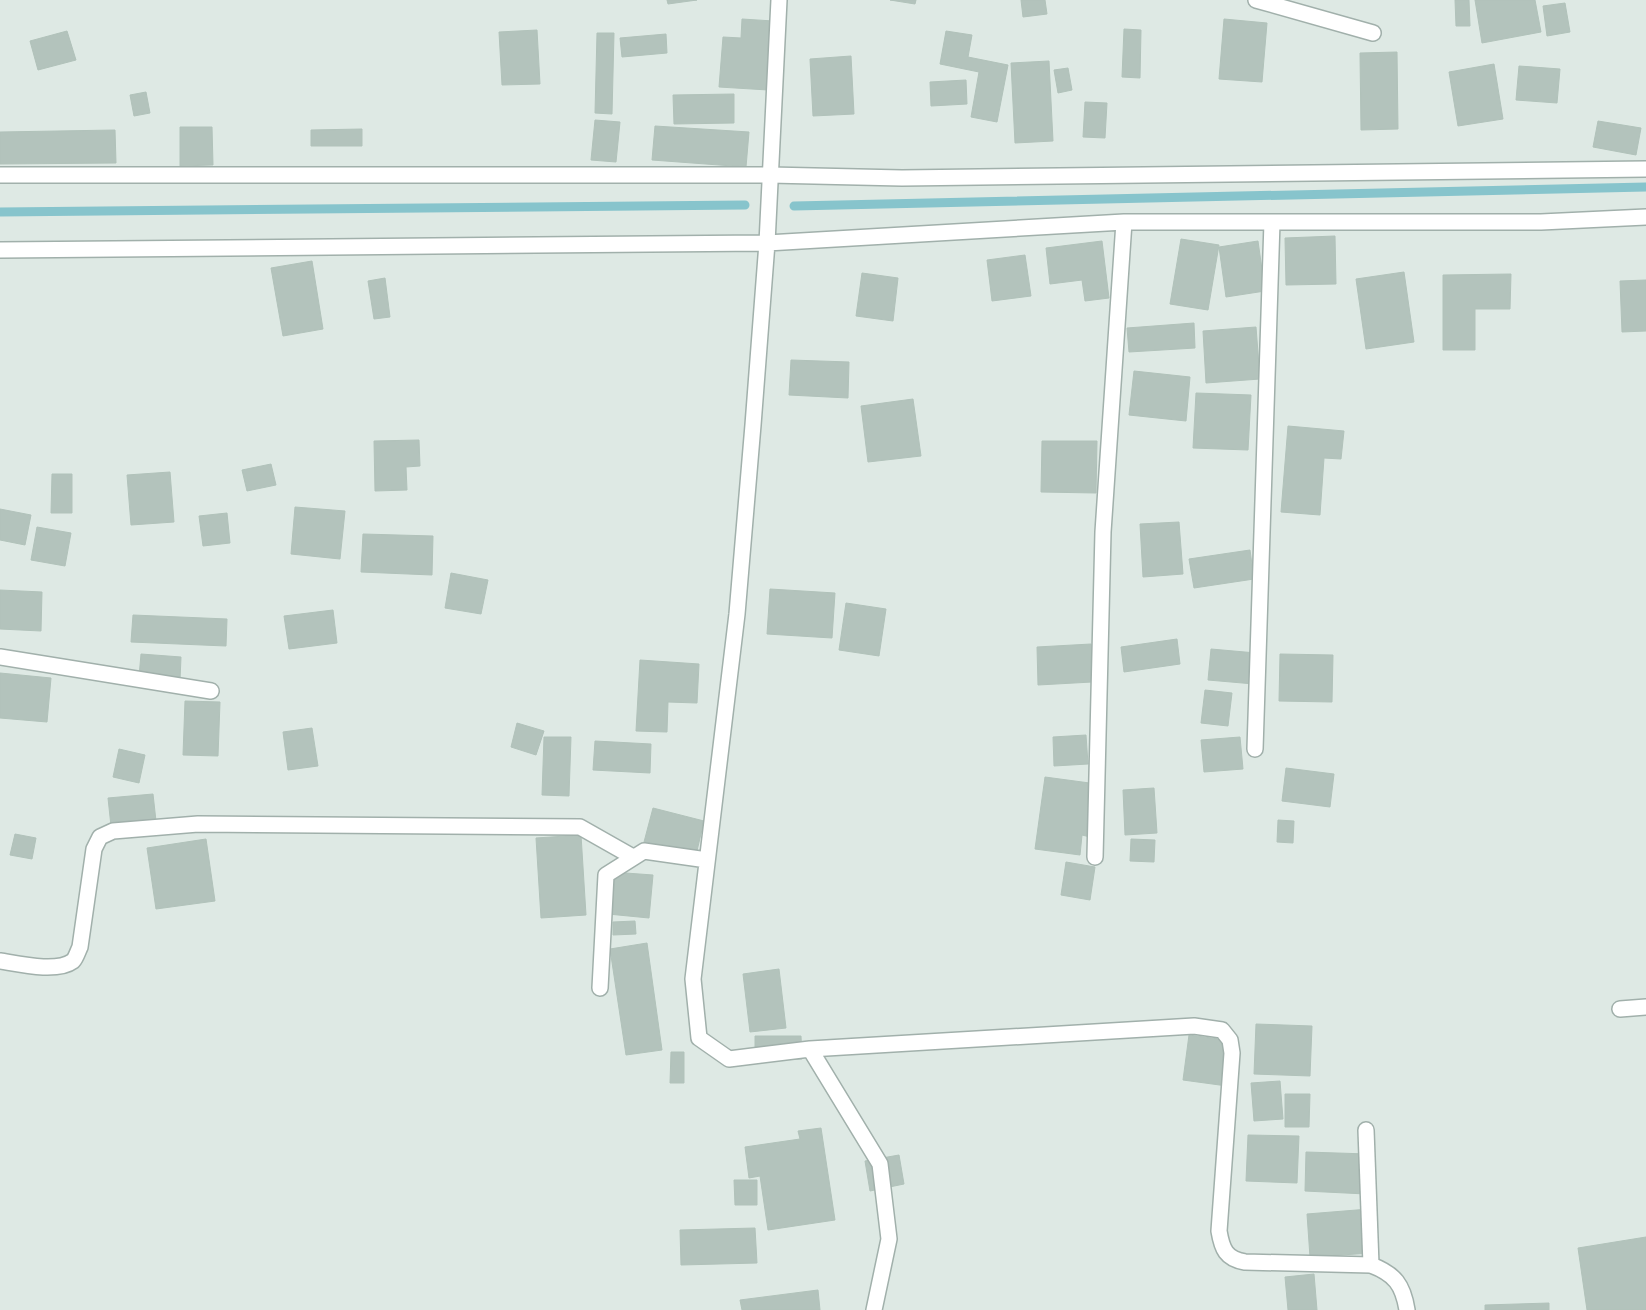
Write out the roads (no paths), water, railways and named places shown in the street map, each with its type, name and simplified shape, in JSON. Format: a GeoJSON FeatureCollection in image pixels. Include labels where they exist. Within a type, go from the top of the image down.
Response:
{"type":"FeatureCollection","features":[{"type":"Feature","properties":{"kind":"street"},"geometry":{"type":"LineString","coordinates":[[779,0],[767,243],[736,614],[693,979],[699,1038],[729,1059],[810,1049],[1194,1026],[1222,1030],[1230,1040],[1232,1053],[1219,1231],[1226,1254],[1234,1260],[1245,1262],[1372,1265],[1388,1271],[1398,1282],[1407,1310]]}},
{"type":"Feature","properties":{"kind":"street"},"geometry":{"type":"LineString","coordinates":[[1256,0],[1373,33]]}},
{"type":"Feature","properties":{"kind":"street"},"geometry":{"type":"LineString","coordinates":[[0,175],[770,176],[922,178],[1646,169]]}},
{"type":"Feature","properties":{"kind":"street"},"geometry":{"type":"LineString","coordinates":[[0,250],[767,243],[1124,222],[1541,222],[1646,217]]}},
{"type":"Feature","properties":{"kind":"street"},"geometry":{"type":"LineString","coordinates":[[1095,857],[1103,532],[1124,222]]}},
{"type":"Feature","properties":{"kind":"street"},"geometry":{"type":"LineString","coordinates":[[1254,749],[1272,222]]}},
{"type":"Feature","properties":{"kind":"street"},"geometry":{"type":"LineString","coordinates":[[0,657],[211,691]]}},
{"type":"Feature","properties":{"kind":"street"},"geometry":{"type":"LineString","coordinates":[[0,961],[42,967],[62,966],[74,960],[80,947],[94,849],[100,837],[113,831],[198,824],[580,827],[633,857]]}},
{"type":"Feature","properties":{"kind":"street"},"geometry":{"type":"LineString","coordinates":[[600,988],[606,874],[644,850],[707,860]]}},
{"type":"Feature","properties":{"kind":"street"},"geometry":{"type":"LineString","coordinates":[[1620,1009],[1646,1008]]}},
{"type":"Feature","properties":{"kind":"street"},"geometry":{"type":"LineString","coordinates":[[810,1049],[880,1164],[889,1239],[874,1310]]}},
{"type":"Feature","properties":{"kind":"street"},"geometry":{"type":"LineString","coordinates":[[1366,1130],[1372,1265]]}},
{"type":"Feature","properties":{"kind":"waterway"},"geometry":{"type":"LineString","coordinates":[[794,206],[1646,187]]}},
{"type":"Feature","properties":{"kind":"waterway"},"geometry":{"type":"LineString","coordinates":[[0,212],[745,205]]}}]}
